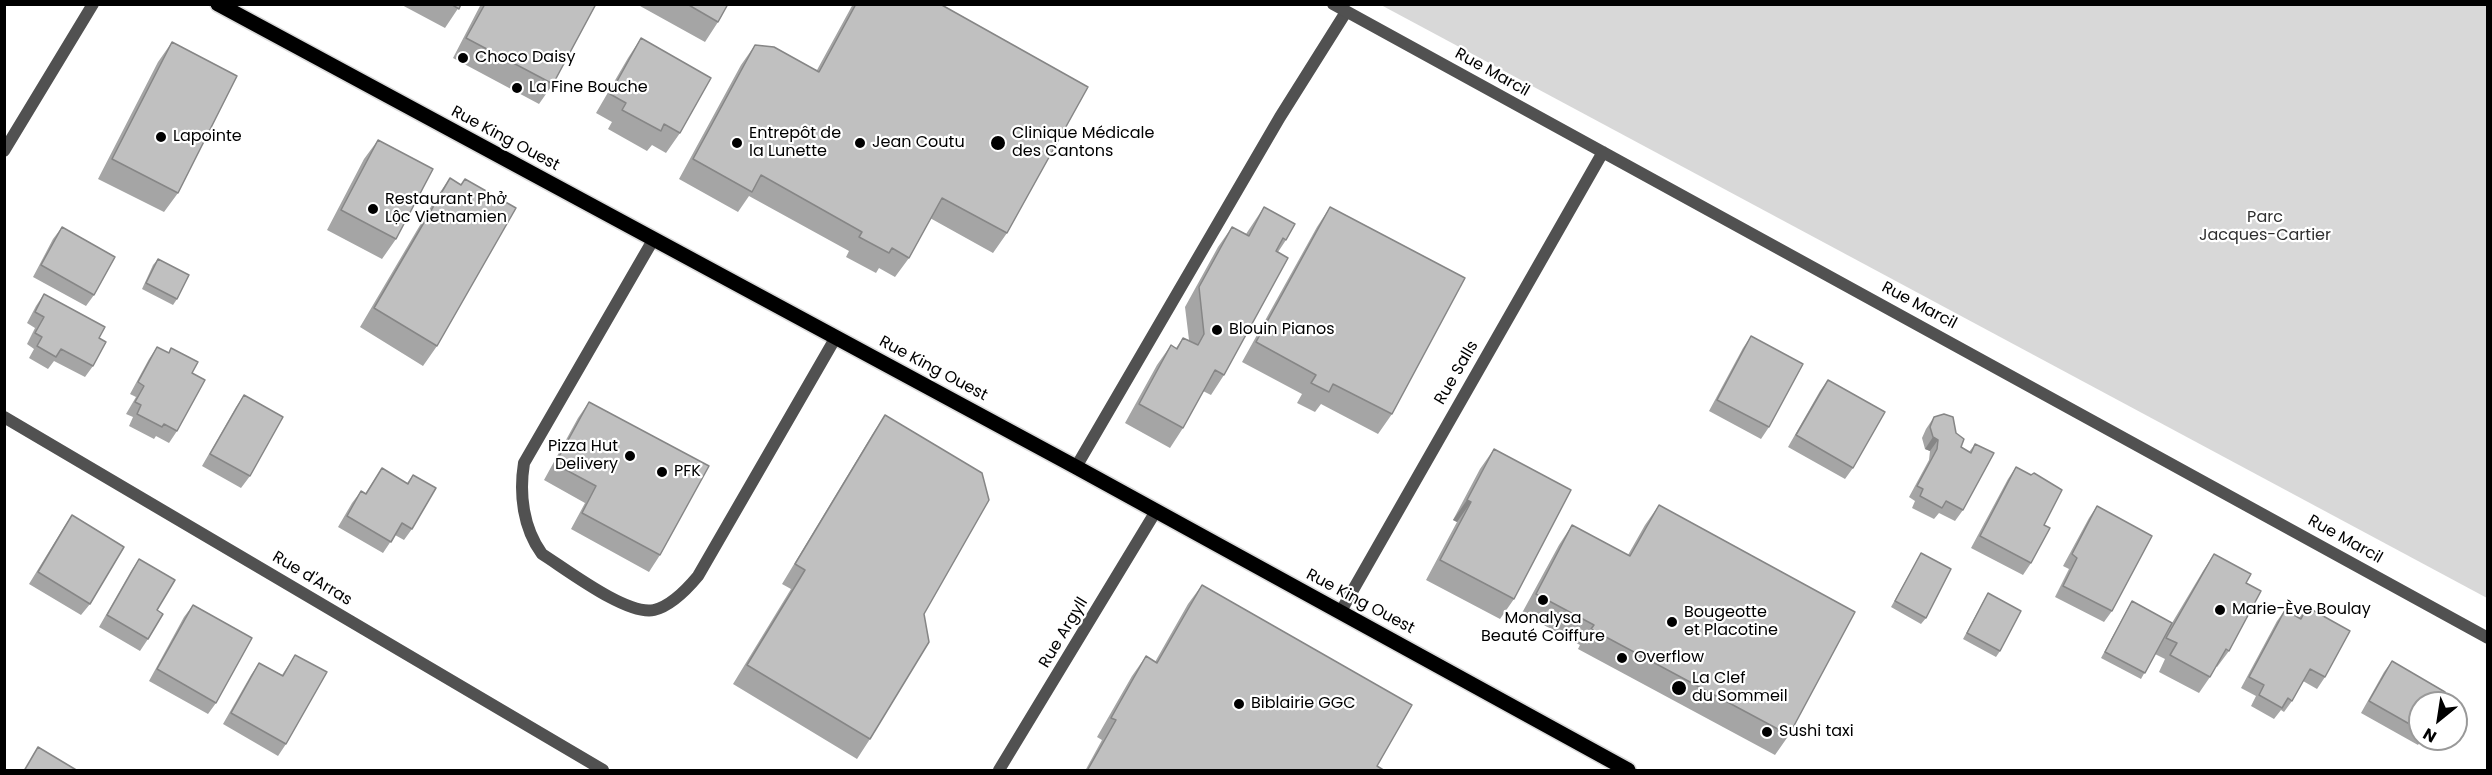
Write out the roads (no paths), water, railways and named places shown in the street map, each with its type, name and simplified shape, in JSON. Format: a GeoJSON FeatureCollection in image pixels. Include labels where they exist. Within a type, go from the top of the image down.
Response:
{"type":"FeatureCollection","features":[{"type":"Feature","properties":{"kind":"main road","name":"Rue King Ouest"},"geometry":{"type":"LineString","coordinates":[[218,4],[1341,611],[1628,771]]}},
{"type":"Feature","properties":{"kind":"street"},"geometry":{"type":"LineString","coordinates":[[4,151],[93,4]]}},
{"type":"Feature","properties":{"kind":"street","name":"Rue Marcil"},"geometry":{"type":"LineString","coordinates":[[1333,4],[2487,638]]}},
{"type":"Feature","properties":{"kind":"street"},"geometry":{"type":"LineString","coordinates":[[1076,467],[1280,117],[1346,12]]}},
{"type":"Feature","properties":{"kind":"street","name":"Rue Salls"},"geometry":{"type":"LineString","coordinates":[[1341,611],[1602,152]]}},
{"type":"Feature","properties":{"kind":"street"},"geometry":{"type":"LineString","coordinates":[[653,240],[524,463],[522,479],[521,494],[533,541],[543,554],[624,604],[644,610],[656,610],[686,591],[698,576],[836,337]]}},
{"type":"Feature","properties":{"kind":"street","name":"Rue d'Arras"},"geometry":{"type":"LineString","coordinates":[[4,417],[603,771]]}},
{"type":"Feature","properties":{"kind":"street","name":"Rue Argyll"},"geometry":{"type":"LineString","coordinates":[[999,771],[1156,511]]}},
{"type":"Feature","properties":{"kind":"place","name":"Choco Daisy"},"geometry":{"type":"Point","coordinates":[463,58]}},
{"type":"Feature","properties":{"kind":"place","name":"La Fine Bouche"},"geometry":{"type":"Point","coordinates":[517,88]}},
{"type":"Feature","properties":{"kind":"place","name":"Lapointe"},"geometry":{"type":"Point","coordinates":[161,137]}},
{"type":"Feature","properties":{"kind":"place","name":"Entrepôt de la Lunette"},"geometry":{"type":"Point","coordinates":[737,143]}},
{"type":"Feature","properties":{"kind":"place","name":"Jean Coutu"},"geometry":{"type":"Point","coordinates":[860,143]}},
{"type":"Feature","properties":{"kind":"place","name":"Clinique Médicale des Cantons"},"geometry":{"type":"Point","coordinates":[998,143]}},
{"type":"Feature","properties":{"kind":"place","name":"Restaurant Phở Lộc Vietnamien"},"geometry":{"type":"Point","coordinates":[373,209]}},
{"type":"Feature","properties":{"kind":"place","name":"Blouin Pianos"},"geometry":{"type":"Point","coordinates":[1217,330]}},
{"type":"Feature","properties":{"kind":"place","name":"Pizza Hut Delivery"},"geometry":{"type":"Point","coordinates":[630,456]}},
{"type":"Feature","properties":{"kind":"place","name":"PFK"},"geometry":{"type":"Point","coordinates":[662,472]}},
{"type":"Feature","properties":{"kind":"place","name":"Monalysa Beauté Coiffure"},"geometry":{"type":"Point","coordinates":[1543,600]}},
{"type":"Feature","properties":{"kind":"place","name":"Marie-Ève Boulay"},"geometry":{"type":"Point","coordinates":[2220,610]}},
{"type":"Feature","properties":{"kind":"place","name":"Bougeotte et Placotine"},"geometry":{"type":"Point","coordinates":[1672,622]}},
{"type":"Feature","properties":{"kind":"place","name":"Overflow"},"geometry":{"type":"Point","coordinates":[1622,658]}},
{"type":"Feature","properties":{"kind":"place","name":"La Clef du Sommeil"},"geometry":{"type":"Point","coordinates":[1679,688]}},
{"type":"Feature","properties":{"kind":"place","name":"Biblairie GGC"},"geometry":{"type":"Point","coordinates":[1239,704]}},
{"type":"Feature","properties":{"kind":"place","name":"Sushi taxi"},"geometry":{"type":"Point","coordinates":[1767,732]}},
{"type":"Feature","properties":{"kind":"park label","name":"Parc Jacques-Cartier"},"geometry":{"type":"Point","coordinates":[2265,227]}}]}
